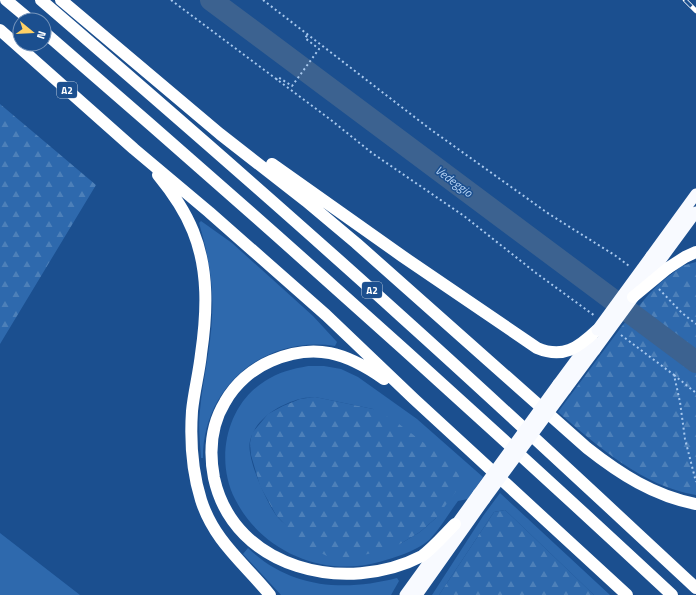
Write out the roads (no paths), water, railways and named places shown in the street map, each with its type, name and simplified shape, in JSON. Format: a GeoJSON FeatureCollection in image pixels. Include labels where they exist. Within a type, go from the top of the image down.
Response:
{"type":"FeatureCollection","features":[{"type":"Feature","properties":{"kind":"highway"},"geometry":{"type":"LineString","coordinates":[[6,0],[20,12]]}},
{"type":"Feature","properties":{"kind":"highway","name":"A2"},"geometry":{"type":"LineString","coordinates":[[40,0],[280,208],[408,322],[696,588]]}},
{"type":"Feature","properties":{"kind":"highway","name":"A2"},"geometry":{"type":"LineString","coordinates":[[61,0],[220,134],[306,201],[356,243],[591,452],[610,467],[645,488],[669,498],[696,504]]}},
{"type":"Feature","properties":{"kind":"highway","name":"A2"},"geometry":{"type":"LineString","coordinates":[[0,30],[134,149],[209,212],[326,315],[414,399],[627,595]]}},
{"type":"Feature","properties":{"kind":"highway","name":"A2"},"geometry":{"type":"LineString","coordinates":[[52,39],[242,204],[401,346],[672,595]]}},
{"type":"Feature","properties":{"kind":"highway","name":"A2"},"geometry":{"type":"LineString","coordinates":[[159,82],[330,206],[534,346],[549,352],[563,352],[589,345],[598,325]]}},
{"type":"Feature","properties":{"kind":"highway","name":"A2"},"geometry":{"type":"LineString","coordinates":[[134,149],[166,185],[184,212],[193,231],[203,267],[206,291],[205,318],[191,426],[194,472],[202,501],[209,520],[226,546],[270,595]]}},
{"type":"Feature","properties":{"kind":"highway"},"geometry":{"type":"LineString","coordinates":[[598,325],[660,262],[696,194]]}},
{"type":"Feature","properties":{"kind":"highway"},"geometry":{"type":"LineString","coordinates":[[417,595],[481,496],[562,386],[589,345],[634,297],[696,212]]}},
{"type":"Feature","properties":{"kind":"highway"},"geometry":{"type":"LineString","coordinates":[[660,262],[677,262],[696,252]]}},
{"type":"Feature","properties":{"kind":"highway","name":"A2"},"geometry":{"type":"LineString","coordinates":[[414,399],[365,366],[354,360],[334,354],[322,352],[299,352],[288,354],[268,362],[243,379],[228,397],[218,416],[214,426],[211,449],[213,472],[216,484],[224,506],[249,541],[275,561],[301,572],[325,578],[358,578],[381,575],[394,570],[422,556],[431,549],[455,524]]}},
{"type":"Feature","properties":{"kind":"highway"},"geometry":{"type":"LineString","coordinates":[[405,595],[455,524],[481,496]]}},
{"type":"Feature","properties":{"kind":"waterway","name":"Vedeggio"},"geometry":{"type":"LineString","coordinates":[[211,0],[696,362]]}},
{"type":"Feature","properties":{"kind":"railway"},"geometry":{"type":"LineString","coordinates":[[685,0],[696,11]]}}]}
